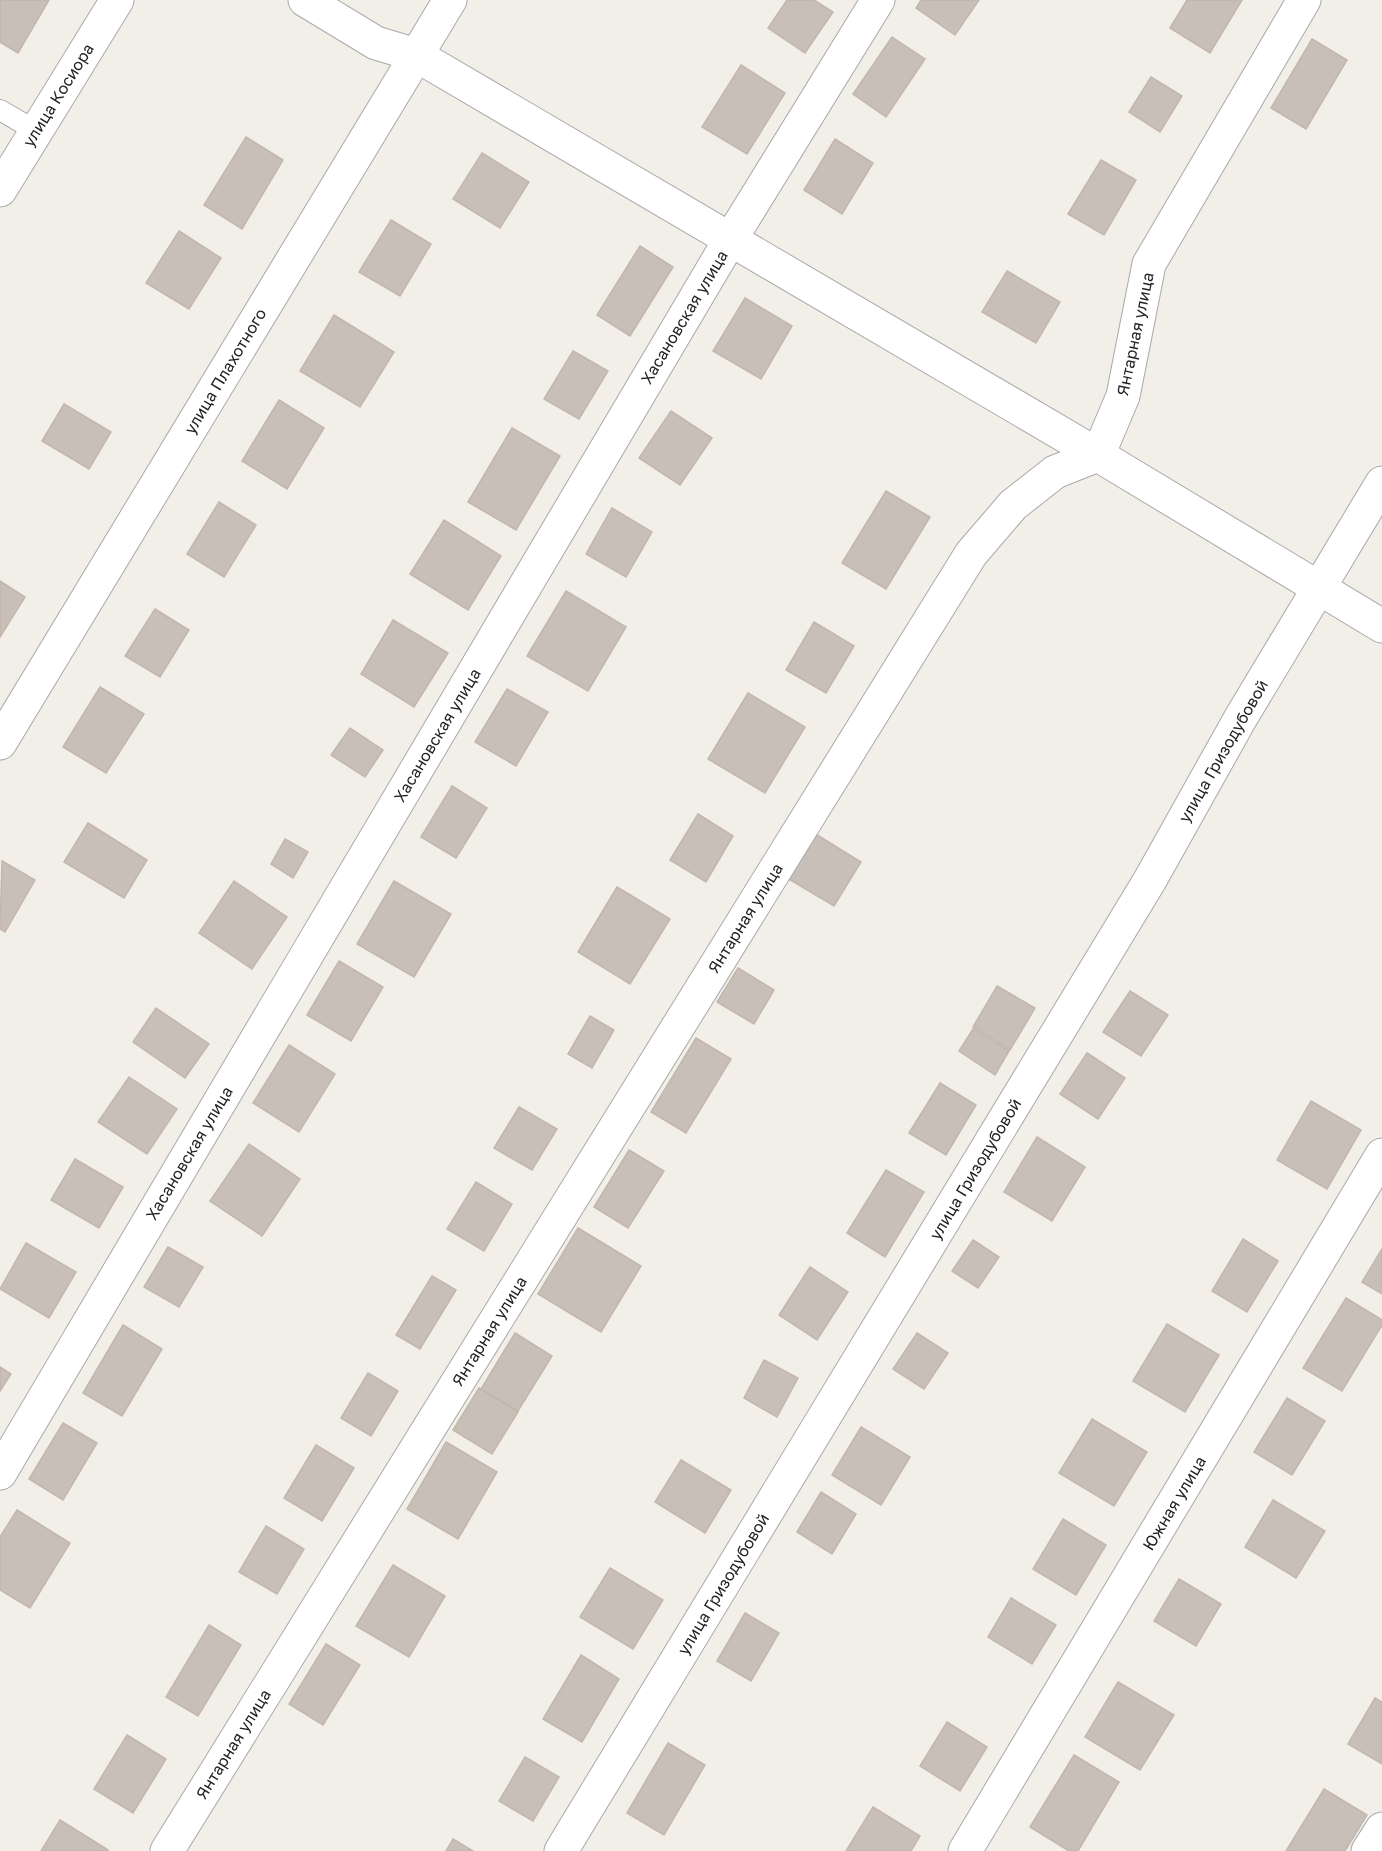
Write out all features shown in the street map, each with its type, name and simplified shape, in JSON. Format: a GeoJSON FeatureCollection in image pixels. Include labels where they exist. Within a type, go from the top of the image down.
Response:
{"type":"FeatureCollection","features":[{"type":"Feature","properties":{"kind":"street","name":"улица Косиора"},"geometry":{"type":"LineString","coordinates":[[0,190],[117,0]]}},
{"type":"Feature","properties":{"kind":"street"},"geometry":{"type":"LineString","coordinates":[[305,0],[376,43],[416,55],[1098,455],[1382,626]]}},
{"type":"Feature","properties":{"kind":"street","name":"улица Плахотного"},"geometry":{"type":"LineString","coordinates":[[0,743],[450,0]]}},
{"type":"Feature","properties":{"kind":"street","name":"Хасановская улица"},"geometry":{"type":"LineString","coordinates":[[0,1473],[730,240],[878,0]]}},
{"type":"Feature","properties":{"kind":"street","name":"Янтарная улица"},"geometry":{"type":"LineString","coordinates":[[167,1851],[971,554],[1013,505],[1055,472],[1098,455],[1123,396],[1149,264],[1304,0]]}},
{"type":"Feature","properties":{"kind":"street","name":"улица Гризодубовой"},"geometry":{"type":"LineString","coordinates":[[561,1851],[1144,890],[1240,719],[1382,483]]}},
{"type":"Feature","properties":{"kind":"street","name":"Южная улица"},"geometry":{"type":"LineString","coordinates":[[965,1851],[1382,1155]]}},
{"type":"Feature","properties":{"kind":"street"},"geometry":{"type":"LineString","coordinates":[[1368,1851],[1382,1829]]}},
{"type":"Feature","properties":{"kind":"lane"},"geometry":{"type":"LineString","coordinates":[[0,110],[36,131]]}},
{"type":"Feature","properties":{"kind":"building"},"geometry":{"type":"Polygon","coordinates":[[[0,0],[49,0],[18,53],[0,42],[0,0]]]}},
{"type":"Feature","properties":{"kind":"building"},"geometry":{"type":"Polygon","coordinates":[[[787,0],[814,0],[833,12],[805,53],[768,28],[787,0]]]}},
{"type":"Feature","properties":{"kind":"building"},"geometry":{"type":"Polygon","coordinates":[[[921,0],[979,0],[955,35],[916,8],[921,0]]]}},
{"type":"Feature","properties":{"kind":"building"},"geometry":{"type":"Polygon","coordinates":[[[1187,0],[1242,0],[1210,53],[1170,28],[1187,0]]]}},
{"type":"Feature","properties":{"kind":"building"},"geometry":{"type":"Polygon","coordinates":[[[892,37],[925,59],[886,117],[853,94],[892,37]]]}},
{"type":"Feature","properties":{"kind":"building"},"geometry":{"type":"Polygon","coordinates":[[[1312,39],[1347,60],[1306,129],[1271,108],[1312,39]]]}},
{"type":"Feature","properties":{"kind":"building"},"geometry":{"type":"Polygon","coordinates":[[[741,65],[785,93],[747,154],[702,127],[741,65]]]}},
{"type":"Feature","properties":{"kind":"building"},"geometry":{"type":"Polygon","coordinates":[[[1151,77],[1182,96],[1160,132],[1129,112],[1151,77]]]}},
{"type":"Feature","properties":{"kind":"building"},"geometry":{"type":"Polygon","coordinates":[[[246,137],[283,160],[242,229],[204,205],[246,137]]]}},
{"type":"Feature","properties":{"kind":"building"},"geometry":{"type":"Polygon","coordinates":[[[835,139],[873,163],[842,214],[804,190],[835,139]]]}},
{"type":"Feature","properties":{"kind":"building"},"geometry":{"type":"Polygon","coordinates":[[[482,153],[529,182],[500,228],[453,199],[482,153]]]}},
{"type":"Feature","properties":{"kind":"building"},"geometry":{"type":"Polygon","coordinates":[[[1101,160],[1136,180],[1104,235],[1068,214],[1101,160]]]}},
{"type":"Feature","properties":{"kind":"building"},"geometry":{"type":"Polygon","coordinates":[[[391,220],[431,244],[400,296],[359,272],[391,220]]]}},
{"type":"Feature","properties":{"kind":"building"},"geometry":{"type":"Polygon","coordinates":[[[179,231],[221,258],[189,309],[146,283],[179,231]]]}},
{"type":"Feature","properties":{"kind":"building"},"geometry":{"type":"Polygon","coordinates":[[[640,246],[673,267],[630,336],[597,315],[640,246]]]}},
{"type":"Feature","properties":{"kind":"building"},"geometry":{"type":"Polygon","coordinates":[[[1007,271],[1060,302],[1036,343],[982,312],[1007,271]]]}},
{"type":"Feature","properties":{"kind":"building"},"geometry":{"type":"Polygon","coordinates":[[[745,298],[792,326],[761,379],[713,351],[745,298]]]}},
{"type":"Feature","properties":{"kind":"building"},"geometry":{"type":"Polygon","coordinates":[[[334,315],[394,352],[360,407],[300,371],[334,315]]]}},
{"type":"Feature","properties":{"kind":"building"},"geometry":{"type":"Polygon","coordinates":[[[573,351],[608,371],[579,419],[544,399],[573,351]]]}},
{"type":"Feature","properties":{"kind":"building"},"geometry":{"type":"Polygon","coordinates":[[[279,400],[324,428],[287,489],[242,461],[279,400]]]}},
{"type":"Feature","properties":{"kind":"building"},"geometry":{"type":"Polygon","coordinates":[[[64,404],[111,432],[89,469],[42,441],[64,404]]]}},
{"type":"Feature","properties":{"kind":"building"},"geometry":{"type":"Polygon","coordinates":[[[671,411],[712,438],[680,485],[639,458],[671,411]]]}},
{"type":"Feature","properties":{"kind":"building"},"geometry":{"type":"Polygon","coordinates":[[[512,428],[560,456],[516,530],[468,502],[512,428]]]}},
{"type":"Feature","properties":{"kind":"building"},"geometry":{"type":"Polygon","coordinates":[[[886,491],[930,517],[886,589],[842,563],[886,491]]]}},
{"type":"Feature","properties":{"kind":"building"},"geometry":{"type":"Polygon","coordinates":[[[219,502],[256,525],[224,577],[187,554],[219,502]]]}},
{"type":"Feature","properties":{"kind":"building"},"geometry":{"type":"Polygon","coordinates":[[[612,508],[652,532],[626,577],[586,554],[612,508]]]}},
{"type":"Feature","properties":{"kind":"building"},"geometry":{"type":"Polygon","coordinates":[[[444,520],[501,556],[468,610],[410,574],[444,520]]]}},
{"type":"Feature","properties":{"kind":"building"},"geometry":{"type":"Polygon","coordinates":[[[0,581],[25,597],[0,637],[0,581]]]}},
{"type":"Feature","properties":{"kind":"building"},"geometry":{"type":"Polygon","coordinates":[[[566,591],[626,627],[588,691],[527,656],[566,591]]]}},
{"type":"Feature","properties":{"kind":"building"},"geometry":{"type":"Polygon","coordinates":[[[155,609],[189,630],[160,677],[125,656],[155,609]]]}},
{"type":"Feature","properties":{"kind":"building"},"geometry":{"type":"Polygon","coordinates":[[[393,620],[448,653],[414,707],[361,674],[393,620]]]}},
{"type":"Feature","properties":{"kind":"building"},"geometry":{"type":"Polygon","coordinates":[[[814,622],[854,646],[826,693],[786,670],[814,622]]]}},
{"type":"Feature","properties":{"kind":"building"},"geometry":{"type":"Polygon","coordinates":[[[100,687],[144,714],[106,773],[63,747],[100,687]]]}},
{"type":"Feature","properties":{"kind":"building"},"geometry":{"type":"Polygon","coordinates":[[[507,689],[548,712],[516,766],[475,742],[507,689]]]}},
{"type":"Feature","properties":{"kind":"building"},"geometry":{"type":"Polygon","coordinates":[[[748,693],[805,727],[765,793],[708,759],[748,693]]]}},
{"type":"Feature","properties":{"kind":"building"},"geometry":{"type":"Polygon","coordinates":[[[350,728],[383,750],[365,777],[331,755],[350,728]]]}},
{"type":"Feature","properties":{"kind":"building"},"geometry":{"type":"Polygon","coordinates":[[[452,786],[487,808],[456,858],[421,837],[452,786]]]}},
{"type":"Feature","properties":{"kind":"building"},"geometry":{"type":"Polygon","coordinates":[[[698,814],[733,836],[706,882],[670,860],[698,814]]]}},
{"type":"Feature","properties":{"kind":"building"},"geometry":{"type":"Polygon","coordinates":[[[88,823],[147,860],[124,898],[64,862],[88,823]]]}},
{"type":"Feature","properties":{"kind":"building"},"geometry":{"type":"Polygon","coordinates":[[[814,833],[861,862],[834,906],[787,878],[814,833]]]}},
{"type":"Feature","properties":{"kind":"building"},"geometry":{"type":"Polygon","coordinates":[[[285,839],[308,852],[293,878],[271,864],[285,839]]]}},
{"type":"Feature","properties":{"kind":"building"},"geometry":{"type":"Polygon","coordinates":[[[2,861],[35,880],[5,932],[0,929],[2,861]]]}},
{"type":"Feature","properties":{"kind":"building"},"geometry":{"type":"Polygon","coordinates":[[[234,881],[287,917],[252,969],[199,933],[234,881]]]}},
{"type":"Feature","properties":{"kind":"building"},"geometry":{"type":"Polygon","coordinates":[[[394,881],[451,914],[414,977],[357,944],[394,881]]]}},
{"type":"Feature","properties":{"kind":"building"},"geometry":{"type":"Polygon","coordinates":[[[617,887],[670,919],[630,984],[578,952],[617,887]]]}},
{"type":"Feature","properties":{"kind":"building"},"geometry":{"type":"Polygon","coordinates":[[[339,961],[383,987],[351,1041],[307,1015],[339,961]]]}},
{"type":"Feature","properties":{"kind":"building"},"geometry":{"type":"Polygon","coordinates":[[[738,968],[774,990],[754,1024],[717,1002],[738,968]]]}},
{"type":"Feature","properties":{"kind":"building"},"geometry":{"type":"Polygon","coordinates":[[[997,986],[1035,1008],[1010,1050],[973,1027],[997,986]]]}},
{"type":"Feature","properties":{"kind":"building"},"geometry":{"type":"Polygon","coordinates":[[[1130,991],[1168,1015],[1141,1056],[1103,1032],[1130,991]]]}},
{"type":"Feature","properties":{"kind":"building"},"geometry":{"type":"Polygon","coordinates":[[[156,1008],[209,1044],[185,1078],[133,1042],[156,1008]]]}},
{"type":"Feature","properties":{"kind":"building"},"geometry":{"type":"Polygon","coordinates":[[[590,1016],[614,1030],[592,1068],[568,1054],[590,1016]]]}},
{"type":"Feature","properties":{"kind":"building"},"geometry":{"type":"Polygon","coordinates":[[[973,1029],[1009,1051],[995,1075],[959,1051],[973,1029]]]}},
{"type":"Feature","properties":{"kind":"building"},"geometry":{"type":"Polygon","coordinates":[[[696,1038],[731,1059],[686,1133],[651,1112],[696,1038]]]}},
{"type":"Feature","properties":{"kind":"building"},"geometry":{"type":"Polygon","coordinates":[[[289,1045],[335,1074],[299,1132],[253,1103],[289,1045]]]}},
{"type":"Feature","properties":{"kind":"building"},"geometry":{"type":"Polygon","coordinates":[[[1087,1053],[1125,1078],[1098,1119],[1060,1094],[1087,1053]]]}},
{"type":"Feature","properties":{"kind":"building"},"geometry":{"type":"Polygon","coordinates":[[[129,1077],[177,1109],[147,1154],[98,1122],[129,1077]]]}},
{"type":"Feature","properties":{"kind":"building"},"geometry":{"type":"Polygon","coordinates":[[[940,1083],[976,1105],[946,1155],[909,1133],[940,1083]]]}},
{"type":"Feature","properties":{"kind":"building"},"geometry":{"type":"Polygon","coordinates":[[[1311,1101],[1361,1130],[1327,1189],[1277,1160],[1311,1101]]]}},
{"type":"Feature","properties":{"kind":"building"},"geometry":{"type":"Polygon","coordinates":[[[519,1107],[557,1129],[532,1170],[494,1148],[519,1107]]]}},
{"type":"Feature","properties":{"kind":"building"},"geometry":{"type":"Polygon","coordinates":[[[1037,1137],[1085,1167],[1052,1221],[1004,1192],[1037,1137]]]}},
{"type":"Feature","properties":{"kind":"building"},"geometry":{"type":"Polygon","coordinates":[[[249,1144],[300,1179],[262,1236],[210,1201],[249,1144]]]}},
{"type":"Feature","properties":{"kind":"building"},"geometry":{"type":"Polygon","coordinates":[[[629,1150],[664,1171],[628,1228],[594,1207],[629,1150]]]}},
{"type":"Feature","properties":{"kind":"building"},"geometry":{"type":"Polygon","coordinates":[[[75,1159],[123,1187],[99,1228],[51,1200],[75,1159]]]}},
{"type":"Feature","properties":{"kind":"building"},"geometry":{"type":"Polygon","coordinates":[[[886,1170],[924,1192],[885,1257],[847,1233],[886,1170]]]}},
{"type":"Feature","properties":{"kind":"building"},"geometry":{"type":"Polygon","coordinates":[[[476,1182],[512,1204],[484,1251],[447,1229],[476,1182]]]}},
{"type":"Feature","properties":{"kind":"building"},"geometry":{"type":"Polygon","coordinates":[[[578,1228],[641,1266],[601,1332],[538,1294],[578,1228]]]}},
{"type":"Feature","properties":{"kind":"building"},"geometry":{"type":"Polygon","coordinates":[[[1243,1239],[1278,1261],[1247,1312],[1212,1291],[1243,1239]]]}},
{"type":"Feature","properties":{"kind":"building"},"geometry":{"type":"Polygon","coordinates":[[[973,1240],[999,1257],[978,1288],[952,1271],[973,1240]]]}},
{"type":"Feature","properties":{"kind":"building"},"geometry":{"type":"Polygon","coordinates":[[[26,1243],[76,1272],[49,1318],[0,1289],[26,1243]]]}},
{"type":"Feature","properties":{"kind":"building"},"geometry":{"type":"Polygon","coordinates":[[[168,1247],[203,1267],[179,1307],[144,1287],[168,1247]]]}},
{"type":"Feature","properties":{"kind":"building"},"geometry":{"type":"Polygon","coordinates":[[[1382,1249],[1382,1294],[1362,1282],[1382,1249]]]}},
{"type":"Feature","properties":{"kind":"building"},"geometry":{"type":"Polygon","coordinates":[[[810,1267],[848,1292],[817,1340],[779,1315],[810,1267]]]}},
{"type":"Feature","properties":{"kind":"building"},"geometry":{"type":"Polygon","coordinates":[[[432,1276],[456,1290],[420,1349],[396,1335],[432,1276]]]}},
{"type":"Feature","properties":{"kind":"building"},"geometry":{"type":"Polygon","coordinates":[[[1346,1298],[1382,1320],[1382,1325],[1342,1391],[1303,1368],[1346,1298]]]}},
{"type":"Feature","properties":{"kind":"building"},"geometry":{"type":"Polygon","coordinates":[[[1167,1324],[1219,1355],[1185,1412],[1133,1381],[1167,1324]]]}},
{"type":"Feature","properties":{"kind":"building"},"geometry":{"type":"Polygon","coordinates":[[[123,1325],[162,1349],[122,1416],[83,1393],[123,1325]]]}},
{"type":"Feature","properties":{"kind":"building"},"geometry":{"type":"Polygon","coordinates":[[[515,1333],[552,1356],[518,1411],[481,1389],[515,1333]]]}},
{"type":"Feature","properties":{"kind":"building"},"geometry":{"type":"Polygon","coordinates":[[[917,1333],[948,1353],[924,1389],[893,1369],[917,1333]]]}},
{"type":"Feature","properties":{"kind":"building"},"geometry":{"type":"Polygon","coordinates":[[[764,1360],[798,1378],[777,1417],[744,1398],[764,1360]]]}},
{"type":"Feature","properties":{"kind":"building"},"geometry":{"type":"Polygon","coordinates":[[[0,1367],[11,1374],[0,1391],[0,1367]]]}},
{"type":"Feature","properties":{"kind":"building"},"geometry":{"type":"Polygon","coordinates":[[[368,1373],[398,1391],[371,1436],[341,1418],[368,1373]]]}},
{"type":"Feature","properties":{"kind":"building"},"geometry":{"type":"Polygon","coordinates":[[[479,1388],[518,1412],[492,1454],[453,1430],[479,1388]]]}},
{"type":"Feature","properties":{"kind":"building"},"geometry":{"type":"Polygon","coordinates":[[[1287,1398],[1325,1421],[1292,1475],[1254,1452],[1287,1398]]]}},
{"type":"Feature","properties":{"kind":"building"},"geometry":{"type":"Polygon","coordinates":[[[1092,1419],[1147,1452],[1114,1506],[1059,1473],[1092,1419]]]}},
{"type":"Feature","properties":{"kind":"building"},"geometry":{"type":"Polygon","coordinates":[[[63,1423],[97,1443],[63,1500],[29,1479],[63,1423]]]}},
{"type":"Feature","properties":{"kind":"building"},"geometry":{"type":"Polygon","coordinates":[[[861,1427],[910,1457],[881,1505],[832,1475],[861,1427]]]}},
{"type":"Feature","properties":{"kind":"building"},"geometry":{"type":"Polygon","coordinates":[[[446,1442],[497,1472],[458,1539],[407,1509],[446,1442]]]}},
{"type":"Feature","properties":{"kind":"building"},"geometry":{"type":"Polygon","coordinates":[[[316,1445],[354,1468],[322,1521],[284,1498],[316,1445]]]}},
{"type":"Feature","properties":{"kind":"building"},"geometry":{"type":"Polygon","coordinates":[[[681,1460],[731,1490],[705,1533],[655,1502],[681,1460]]]}},
{"type":"Feature","properties":{"kind":"building"},"geometry":{"type":"Polygon","coordinates":[[[821,1492],[856,1514],[832,1554],[797,1532],[821,1492]]]}},
{"type":"Feature","properties":{"kind":"building"},"geometry":{"type":"Polygon","coordinates":[[[1273,1500],[1325,1531],[1296,1578],[1245,1547],[1273,1500]]]}},
{"type":"Feature","properties":{"kind":"building"},"geometry":{"type":"Polygon","coordinates":[[[17,1510],[70,1543],[30,1608],[0,1590],[0,1537],[17,1510]]]}},
{"type":"Feature","properties":{"kind":"building"},"geometry":{"type":"Polygon","coordinates":[[[1063,1519],[1106,1545],[1076,1595],[1033,1569],[1063,1519]]]}},
{"type":"Feature","properties":{"kind":"building"},"geometry":{"type":"Polygon","coordinates":[[[266,1526],[304,1549],[277,1594],[239,1572],[266,1526]]]}},
{"type":"Feature","properties":{"kind":"building"},"geometry":{"type":"Polygon","coordinates":[[[393,1565],[445,1596],[409,1657],[356,1626],[393,1565]]]}},
{"type":"Feature","properties":{"kind":"building"},"geometry":{"type":"Polygon","coordinates":[[[610,1568],[663,1600],[633,1649],[580,1617],[610,1568]]]}},
{"type":"Feature","properties":{"kind":"building"},"geometry":{"type":"Polygon","coordinates":[[[1179,1579],[1221,1604],[1196,1646],[1154,1621],[1179,1579]]]}},
{"type":"Feature","properties":{"kind":"building"},"geometry":{"type":"Polygon","coordinates":[[[1011,1598],[1056,1625],[1032,1664],[988,1637],[1011,1598]]]}},
{"type":"Feature","properties":{"kind":"building"},"geometry":{"type":"Polygon","coordinates":[[[745,1613],[779,1633],[751,1681],[717,1661],[745,1613]]]}},
{"type":"Feature","properties":{"kind":"building"},"geometry":{"type":"Polygon","coordinates":[[[209,1625],[241,1645],[198,1716],[166,1697],[209,1625]]]}},
{"type":"Feature","properties":{"kind":"building"},"geometry":{"type":"Polygon","coordinates":[[[326,1644],[360,1665],[323,1725],[289,1704],[326,1644]]]}},
{"type":"Feature","properties":{"kind":"building"},"geometry":{"type":"Polygon","coordinates":[[[581,1655],[619,1679],[582,1742],[543,1719],[581,1655]]]}},
{"type":"Feature","properties":{"kind":"building"},"geometry":{"type":"Polygon","coordinates":[[[1118,1682],[1174,1715],[1140,1770],[1085,1737],[1118,1682]]]}},
{"type":"Feature","properties":{"kind":"building"},"geometry":{"type":"Polygon","coordinates":[[[1375,1698],[1382,1702],[1382,1764],[1348,1744],[1375,1698]]]}},
{"type":"Feature","properties":{"kind":"building"},"geometry":{"type":"Polygon","coordinates":[[[947,1722],[987,1747],[960,1791],[920,1766],[947,1722]]]}},
{"type":"Feature","properties":{"kind":"building"},"geometry":{"type":"Polygon","coordinates":[[[127,1735],[166,1759],[133,1813],[94,1789],[127,1735]]]}},
{"type":"Feature","properties":{"kind":"building"},"geometry":{"type":"Polygon","coordinates":[[[668,1743],[705,1765],[664,1835],[627,1813],[668,1743]]]}},
{"type":"Feature","properties":{"kind":"building"},"geometry":{"type":"Polygon","coordinates":[[[1074,1755],[1119,1782],[1078,1851],[1069,1851],[1030,1827],[1074,1755]]]}},
{"type":"Feature","properties":{"kind":"building"},"geometry":{"type":"Polygon","coordinates":[[[525,1757],[559,1777],[533,1821],[499,1801],[525,1757]]]}},
{"type":"Feature","properties":{"kind":"building"},"geometry":{"type":"Polygon","coordinates":[[[1324,1789],[1367,1815],[1345,1851],[1286,1851],[1324,1789]]]}},
{"type":"Feature","properties":{"kind":"building"},"geometry":{"type":"Polygon","coordinates":[[[873,1807],[920,1836],[911,1851],[846,1851],[873,1807]]]}},
{"type":"Feature","properties":{"kind":"building"},"geometry":{"type":"Polygon","coordinates":[[[60,1820],[108,1850],[41,1851],[60,1820]]]}},
{"type":"Feature","properties":{"kind":"building"},"geometry":{"type":"Polygon","coordinates":[[[453,1839],[473,1851],[446,1851],[453,1839]]]}}]}
